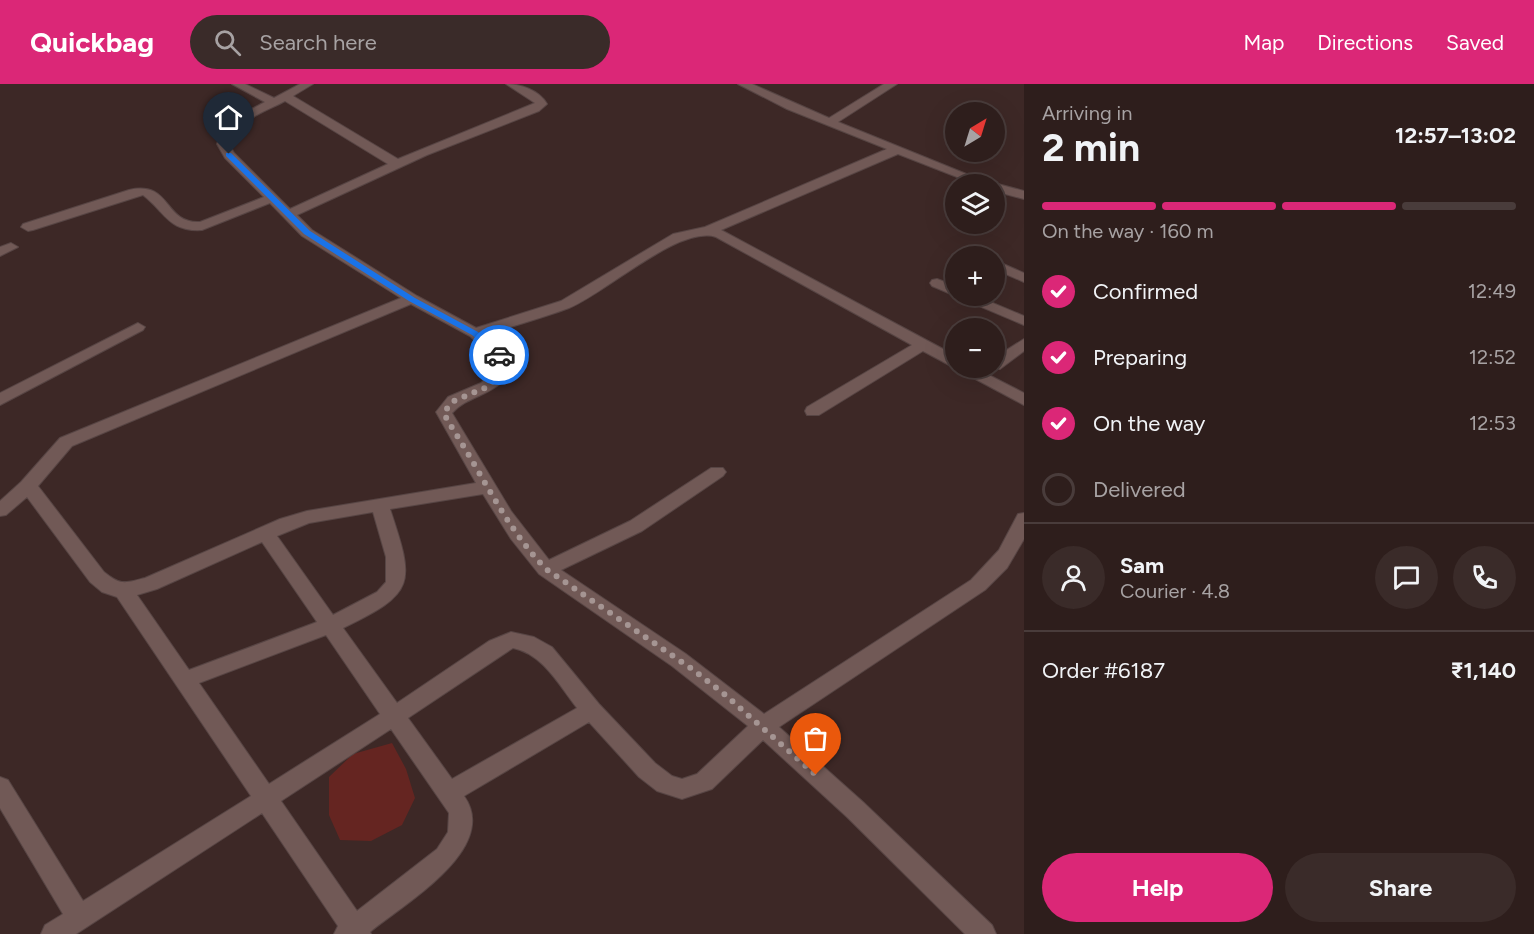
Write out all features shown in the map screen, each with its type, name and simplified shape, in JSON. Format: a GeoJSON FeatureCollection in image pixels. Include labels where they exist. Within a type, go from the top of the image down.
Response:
{"type":"FeatureCollection","features":[{"type":"Feature","properties":{"kind":"street"},"geometry":{"type":"LineString","coordinates":[[237,84],[279,99],[398,164]]}},
{"type":"Feature","properties":{"kind":"street"},"geometry":{"type":"LineString","coordinates":[[308,84],[235,123],[226,134],[223,144],[229,154],[307,233],[412,299],[475,333],[503,358],[502,372],[487,387],[454,401],[444,412],[487,487],[531,554],[546,569],[692,669],[762,727],[869,823],[983,934]]}},
{"type":"Feature","properties":{"kind":"street"},"geometry":{"type":"LineString","coordinates":[[289,214],[398,164],[535,109],[541,104],[531,94],[511,84]]}},
{"type":"Feature","properties":{"kind":"street"},"geometry":{"type":"LineString","coordinates":[[744,84],[896,150],[959,174]]}},
{"type":"Feature","properties":{"kind":"street"},"geometry":{"type":"LineString","coordinates":[[830,122],[892,84]]}},
{"type":"Feature","properties":{"kind":"street"},"geometry":{"type":"LineString","coordinates":[[475,333],[566,304],[678,237],[694,231],[709,230],[896,150]]}},
{"type":"Feature","properties":{"kind":"street"},"geometry":{"type":"LineString","coordinates":[[1005,190],[1024,195]]}},
{"type":"Feature","properties":{"kind":"street"},"geometry":{"type":"LineString","coordinates":[[28,227],[133,193],[146,191],[177,222],[191,227],[202,226],[272,198]]}},
{"type":"Feature","properties":{"kind":"street"},"geometry":{"type":"LineString","coordinates":[[709,230],[721,234],[945,357]]}},
{"type":"Feature","properties":{"kind":"street"},"geometry":{"type":"LineString","coordinates":[[1005,269],[1024,278]]}},
{"type":"Feature","properties":{"kind":"street"},"geometry":{"type":"LineString","coordinates":[[937,284],[945,287]]}},
{"type":"Feature","properties":{"kind":"street"},"geometry":{"type":"LineString","coordinates":[[2,502],[28,486],[46,462],[66,442],[412,299]]}},
{"type":"Feature","properties":{"kind":"street"},"geometry":{"type":"LineString","coordinates":[[989,306],[1024,321]]}},
{"type":"Feature","properties":{"kind":"street"},"geometry":{"type":"LineString","coordinates":[[0,400],[138,327]]}},
{"type":"Feature","properties":{"kind":"street"},"geometry":{"type":"LineString","coordinates":[[1005,358],[1024,344]]}},
{"type":"Feature","properties":{"kind":"street"},"geometry":{"type":"LineString","coordinates":[[813,411],[923,345]]}},
{"type":"Feature","properties":{"kind":"street"},"geometry":{"type":"LineString","coordinates":[[998,378],[1024,400]]}},
{"type":"Feature","properties":{"kind":"street"},"geometry":{"type":"LineString","coordinates":[[546,569],[636,526],[717,472]]}},
{"type":"Feature","properties":{"kind":"street"},"geometry":{"type":"LineString","coordinates":[[28,486],[97,577],[109,587],[124,591],[150,584],[266,533],[307,518],[487,487]]}},
{"type":"Feature","properties":{"kind":"street"},"geometry":{"type":"LineString","coordinates":[[184,680],[329,625],[380,601],[395,585],[398,565],[380,505]]}},
{"type":"Feature","properties":{"kind":"street"},"geometry":{"type":"LineString","coordinates":[[54,934],[393,717],[496,647],[511,640],[527,643],[544,653],[591,710],[647,770],[665,784],[682,789],[704,782],[762,727],[978,585],[998,568],[1011,550],[1024,519]]}},
{"type":"Feature","properties":{"kind":"street"},"geometry":{"type":"LineString","coordinates":[[124,591],[266,798],[353,932],[445,857],[459,835],[461,811],[266,533]]}},
{"type":"Feature","properties":{"kind":"street"},"geometry":{"type":"LineString","coordinates":[[448,793],[591,710]]}},
{"type":"Feature","properties":{"kind":"street"},"geometry":{"type":"LineString","coordinates":[[0,787],[79,918]]}},
{"type":"Feature","properties":{"kind":"shaded area"},"geometry":{"type":"Polygon","coordinates":[[[392,743],[406,769],[415,798],[402,825],[371,841],[340,840],[329,815],[329,777],[353,754],[392,743]]]}},
{"type":"Feature","properties":{"kind":"way so far"},"geometry":{"type":"LineString","coordinates":[[499,355],[503,358],[502,372],[487,387],[454,401],[444,412],[487,487],[531,554],[565,583],[692,669],[723,693],[816,775]]}},
{"type":"Feature","properties":{"kind":"route"},"geometry":{"type":"LineString","coordinates":[[229,154],[307,233],[412,299],[475,333],[499,355]]}}]}
